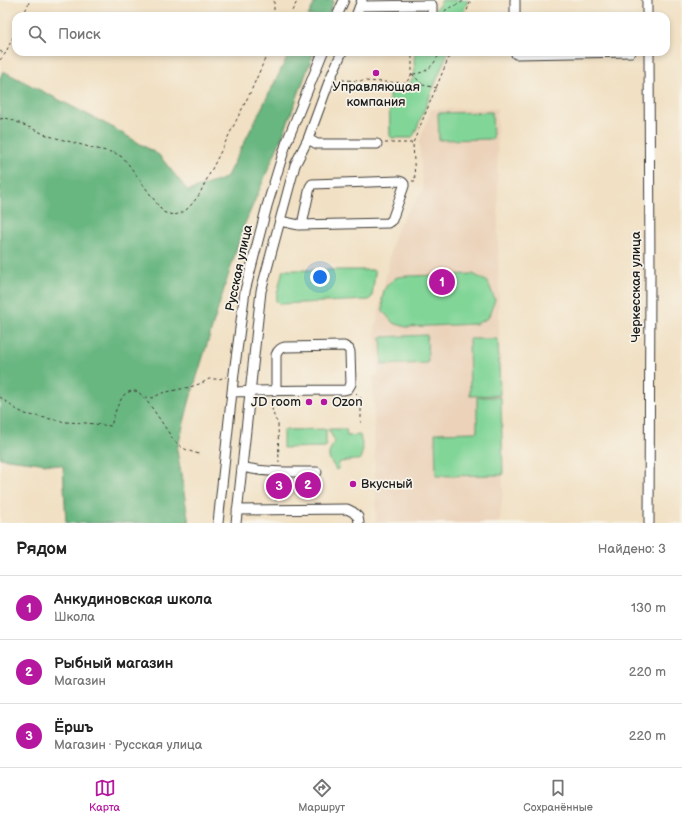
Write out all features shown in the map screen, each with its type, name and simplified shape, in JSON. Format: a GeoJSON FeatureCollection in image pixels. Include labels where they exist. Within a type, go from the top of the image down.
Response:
{"type":"FeatureCollection","features":[{"type":"Feature","properties":{"kind":"street"},"geometry":{"type":"LineString","coordinates":[[339,12],[344,0]]}},
{"type":"Feature","properties":{"kind":"street"},"geometry":{"type":"LineString","coordinates":[[515,0],[516,12]]}},
{"type":"Feature","properties":{"kind":"street"},"geometry":{"type":"LineString","coordinates":[[647,0],[647,12]]}},
{"type":"Feature","properties":{"kind":"street"},"geometry":{"type":"LineString","coordinates":[[361,3],[432,5],[432,12]]}},
{"type":"Feature","properties":{"kind":"street","name":"Русская улица"},"geometry":{"type":"LineString","coordinates":[[218,523],[234,373],[245,291],[265,213],[286,144],[321,56]]}},
{"type":"Feature","properties":{"kind":"street"},"geometry":{"type":"LineString","coordinates":[[236,523],[261,291],[295,165],[308,138],[340,56]]}},
{"type":"Feature","properties":{"kind":"street","name":"Черкесская улица"},"geometry":{"type":"LineString","coordinates":[[648,56],[650,260],[649,523]]}},
{"type":"Feature","properties":{"kind":"street"},"geometry":{"type":"LineString","coordinates":[[314,74],[330,79]]}},
{"type":"Feature","properties":{"kind":"street"},"geometry":{"type":"LineString","coordinates":[[308,138],[317,144],[377,144]]}},
{"type":"Feature","properties":{"kind":"street"},"geometry":{"type":"LineString","coordinates":[[280,222],[302,225],[388,223],[392,220],[404,184],[399,181],[312,184],[310,187],[302,225]]}},
{"type":"Feature","properties":{"kind":"street"},"geometry":{"type":"LineString","coordinates":[[233,392],[344,390],[348,389],[351,384],[349,349],[344,346],[281,348],[276,355],[276,391]]}},
{"type":"Feature","properties":{"kind":"street"},"geometry":{"type":"LineString","coordinates":[[242,467],[253,470],[278,472],[317,472]]}},
{"type":"Feature","properties":{"kind":"street"},"geometry":{"type":"LineString","coordinates":[[237,510],[347,509],[358,517],[358,523]]}},
{"type":"Feature","properties":{"kind":"path"},"geometry":{"type":"LineString","coordinates":[[25,12],[30,0]]}},
{"type":"Feature","properties":{"kind":"path"},"geometry":{"type":"LineString","coordinates":[[274,0],[274,12]]}},
{"type":"Feature","properties":{"kind":"path"},"geometry":{"type":"LineString","coordinates":[[290,12],[298,0]]}},
{"type":"Feature","properties":{"kind":"path"},"geometry":{"type":"LineString","coordinates":[[443,12],[464,0]]}},
{"type":"Feature","properties":{"kind":"path"},"geometry":{"type":"LineString","coordinates":[[466,12],[471,0]]}},
{"type":"Feature","properties":{"kind":"path"},"geometry":{"type":"LineString","coordinates":[[0,60],[5,54],[12,39]]}},
{"type":"Feature","properties":{"kind":"path"},"geometry":{"type":"LineString","coordinates":[[0,51],[5,54]]}},
{"type":"Feature","properties":{"kind":"path"},"geometry":{"type":"LineString","coordinates":[[0,119],[6,118],[49,136],[115,153],[129,164],[163,212],[168,214],[182,213],[199,195],[251,91],[266,56]]}},
{"type":"Feature","properties":{"kind":"path"},"geometry":{"type":"LineString","coordinates":[[406,82],[412,74],[412,56]]}},
{"type":"Feature","properties":{"kind":"path"},"geometry":{"type":"LineString","coordinates":[[412,74],[420,74],[428,70],[435,63],[438,56]]}},
{"type":"Feature","properties":{"kind":"path"},"geometry":{"type":"LineString","coordinates":[[415,181],[413,143],[449,56]]}},
{"type":"Feature","properties":{"kind":"path"},"geometry":{"type":"LineString","coordinates":[[412,74],[423,85]]}},
{"type":"Feature","properties":{"kind":"path"},"geometry":{"type":"LineString","coordinates":[[342,80],[406,82],[408,86],[423,85],[437,88]]}},
{"type":"Feature","properties":{"kind":"path"},"geometry":{"type":"LineString","coordinates":[[377,144],[413,143]]}},
{"type":"Feature","properties":{"kind":"path"},"geometry":{"type":"LineString","coordinates":[[144,397],[152,398],[162,393],[190,387],[209,379],[219,379],[234,373]]}},
{"type":"Feature","properties":{"kind":"path"},"geometry":{"type":"LineString","coordinates":[[0,396],[14,408],[25,414],[66,422],[111,426],[117,407],[125,394],[131,391],[136,391],[144,397],[178,445],[188,451],[199,454]]}},
{"type":"Feature","properties":{"kind":"path"},"geometry":{"type":"LineString","coordinates":[[361,398],[361,423]]}},
{"type":"Feature","properties":{"kind":"path"},"geometry":{"type":"LineString","coordinates":[[270,402],[275,419],[278,423],[278,472],[276,501]]}},
{"type":"Feature","properties":{"kind":"shaded area"},"geometry":{"type":"Polygon","coordinates":[[[497,108],[499,328],[503,492],[500,523],[376,523],[373,376],[378,376],[375,329],[394,236],[400,223],[423,190],[419,143],[431,109],[497,108]]]}},
{"type":"Feature","properties":{"kind":"green space"},"geometry":{"type":"Polygon","coordinates":[[[316,0],[334,0],[330,12],[310,12],[316,0]]]}},
{"type":"Feature","properties":{"kind":"green space"},"geometry":{"type":"Polygon","coordinates":[[[442,0],[468,0],[464,12],[435,12],[436,8],[442,0]]]}},
{"type":"Feature","properties":{"kind":"green space"},"geometry":{"type":"Polygon","coordinates":[[[288,56],[313,56],[285,130],[243,228],[190,399],[177,450],[189,523],[66,523],[63,466],[0,458],[0,78],[3,71],[110,126],[159,155],[188,191],[226,178],[288,56]]]}},
{"type":"Feature","properties":{"kind":"green space"},"geometry":{"type":"Polygon","coordinates":[[[415,56],[446,56],[414,135],[411,138],[392,138],[390,136],[389,88],[406,87],[413,79],[415,56]]]}},
{"type":"Feature","properties":{"kind":"green space"},"geometry":{"type":"Polygon","coordinates":[[[492,112],[493,139],[439,140],[438,113],[492,112]]]}},
{"type":"Feature","properties":{"kind":"green space"},"geometry":{"type":"Polygon","coordinates":[[[283,270],[374,270],[375,273],[372,297],[369,300],[280,304],[276,301],[276,299],[283,270]]]}},
{"type":"Feature","properties":{"kind":"green space"},"geometry":{"type":"Polygon","coordinates":[[[473,274],[488,282],[495,300],[488,318],[476,324],[406,327],[393,323],[383,311],[382,299],[384,290],[388,284],[397,277],[473,274]]]}},
{"type":"Feature","properties":{"kind":"green space"},"geometry":{"type":"Polygon","coordinates":[[[427,335],[428,363],[382,365],[381,337],[427,335]]]}},
{"type":"Feature","properties":{"kind":"green space"},"geometry":{"type":"Polygon","coordinates":[[[469,339],[498,339],[500,395],[470,396],[469,339]]]}},
{"type":"Feature","properties":{"kind":"green space"},"geometry":{"type":"Polygon","coordinates":[[[477,397],[501,397],[503,475],[436,476],[435,433],[477,432],[477,397]]]}},
{"type":"Feature","properties":{"kind":"green space"},"geometry":{"type":"Polygon","coordinates":[[[326,429],[326,447],[283,448],[283,430],[326,429]]]}},
{"type":"Feature","properties":{"kind":"green space"},"geometry":{"type":"Polygon","coordinates":[[[328,429],[346,429],[347,436],[360,435],[363,449],[360,460],[340,462],[338,469],[336,470],[330,461],[329,456],[335,441],[328,429]]]}},
{"type":"Feature","properties":{"kind":"place","name":"Управляющая компания"},"geometry":{"type":"Point","coordinates":[376,73]}},
{"type":"Feature","properties":{"kind":"place","name":"Анкудиновская школа"},"geometry":{"type":"Point","coordinates":[442,282]}},
{"type":"Feature","properties":{"kind":"place","name":"JD room"},"geometry":{"type":"Point","coordinates":[309,402]}},
{"type":"Feature","properties":{"kind":"place","name":"Ozon"},"geometry":{"type":"Point","coordinates":[324,402]}},
{"type":"Feature","properties":{"kind":"place","name":"Вкусный"},"geometry":{"type":"Point","coordinates":[353,484]}},
{"type":"Feature","properties":{"kind":"place","name":"Рыбный магазин"},"geometry":{"type":"Point","coordinates":[308,485]}},
{"type":"Feature","properties":{"kind":"place","name":"Ёршъ"},"geometry":{"type":"Point","coordinates":[279,486]}}]}
